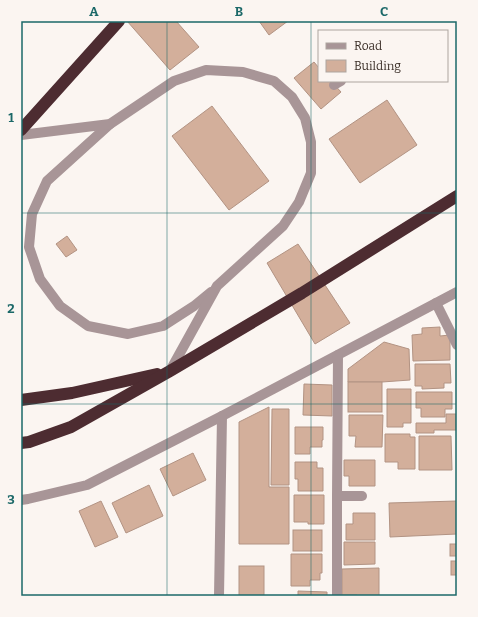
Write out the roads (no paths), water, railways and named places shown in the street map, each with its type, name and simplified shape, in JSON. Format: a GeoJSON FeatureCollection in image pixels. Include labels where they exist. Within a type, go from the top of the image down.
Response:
{"type":"FeatureCollection","features":[{"type":"Feature","properties":{"kind":"highway"},"geometry":{"type":"LineString","coordinates":[[21,130],[119,21]]}},
{"type":"Feature","properties":{"kind":"highway"},"geometry":{"type":"LineString","coordinates":[[21,443],[29,442],[71,427],[170,371],[302,293],[454,200]]}},
{"type":"Feature","properties":{"kind":"highway"},"geometry":{"type":"LineString","coordinates":[[21,400],[72,392],[170,371]]}},
{"type":"Feature","properties":{"kind":"street"},"geometry":{"type":"LineString","coordinates":[[206,70],[243,72],[274,81],[292,97],[305,118],[311,142],[311,173],[299,202],[283,226],[194,306],[163,326],[128,334],[88,326],[60,306],[40,279],[29,247],[32,214],[47,180],[110,124],[174,81],[206,70]]}},
{"type":"Feature","properties":{"kind":"street"},"geometry":{"type":"LineString","coordinates":[[21,135],[110,124]]}},
{"type":"Feature","properties":{"kind":"street"},"geometry":{"type":"LineString","coordinates":[[170,371],[217,286]]}},
{"type":"Feature","properties":{"kind":"street"},"geometry":{"type":"LineString","coordinates":[[21,500],[87,485],[222,416],[457,292]]}},
{"type":"Feature","properties":{"kind":"street"},"geometry":{"type":"LineString","coordinates":[[436,303],[457,345]]}},
{"type":"Feature","properties":{"kind":"street"},"geometry":{"type":"LineString","coordinates":[[337,596],[338,354]]}},
{"type":"Feature","properties":{"kind":"street"},"geometry":{"type":"LineString","coordinates":[[219,596],[222,416]]}},
{"type":"Feature","properties":{"kind":"street"},"geometry":{"type":"LineString","coordinates":[[337,496],[362,496]]}}]}
